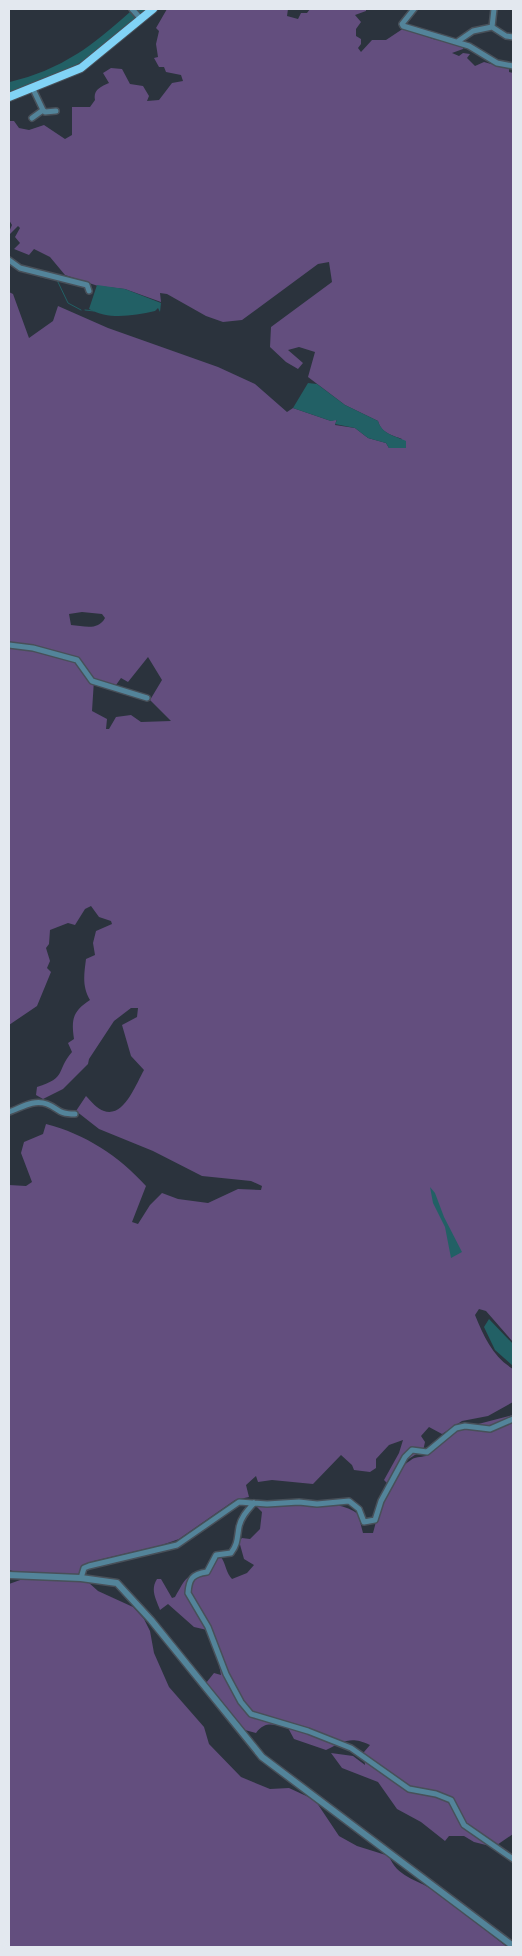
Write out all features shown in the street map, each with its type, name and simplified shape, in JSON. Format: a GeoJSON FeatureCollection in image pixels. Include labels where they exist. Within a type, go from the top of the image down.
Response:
{"type":"FeatureCollection","features":[{"type":"Feature","properties":{"kind":"main road"},"geometry":{"type":"LineString","coordinates":[[9,98],[81,68],[153,9]]}},
{"type":"Feature","properties":{"kind":"street"},"geometry":{"type":"LineString","coordinates":[[132,9],[140,18]]}},
{"type":"Feature","properties":{"kind":"street"},"geometry":{"type":"LineString","coordinates":[[414,9],[402,24],[403,26],[457,42],[473,48],[497,63],[513,66]]}},
{"type":"Feature","properties":{"kind":"street"},"geometry":{"type":"LineString","coordinates":[[492,27],[494,9]]}},
{"type":"Feature","properties":{"kind":"street"},"geometry":{"type":"LineString","coordinates":[[457,42],[473,31],[492,27],[506,36],[513,37]]}},
{"type":"Feature","properties":{"kind":"street"},"geometry":{"type":"LineString","coordinates":[[32,89],[45,112],[56,111]]}},
{"type":"Feature","properties":{"kind":"street"},"geometry":{"type":"LineString","coordinates":[[32,118],[43,110]]}},
{"type":"Feature","properties":{"kind":"street"},"geometry":{"type":"LineString","coordinates":[[9,260],[20,268],[87,285],[90,291]]}},
{"type":"Feature","properties":{"kind":"street"},"geometry":{"type":"LineString","coordinates":[[9,645],[33,648],[78,660],[92,681],[147,698]]}},
{"type":"Feature","properties":{"kind":"street"},"geometry":{"type":"LineString","coordinates":[[9,1112],[30,1103],[39,1103],[48,1104],[60,1113],[76,1114]]}},
{"type":"Feature","properties":{"kind":"street"},"geometry":{"type":"LineString","coordinates":[[81,1578],[84,1568],[89,1566],[177,1545],[234,1504],[299,1502],[317,1504],[350,1501],[359,1509],[364,1522],[372,1522],[375,1520],[381,1501],[405,1457],[412,1450],[427,1452],[456,1428],[465,1426],[490,1429],[513,1419]]}},
{"type":"Feature","properties":{"kind":"street"},"geometry":{"type":"LineString","coordinates":[[254,1502],[244,1514],[240,1526],[238,1545],[231,1553],[216,1555],[207,1572],[196,1574],[192,1577],[188,1593],[208,1627],[226,1674],[241,1702],[251,1714],[260,1718],[308,1731],[351,1748],[409,1789],[436,1794],[450,1800],[464,1825],[513,1858]]}},
{"type":"Feature","properties":{"kind":"street"},"geometry":{"type":"LineString","coordinates":[[9,1575],[81,1578],[108,1580],[117,1583],[125,1590],[262,1758],[513,1946]]}},
{"type":"Feature","properties":{"kind":"shaded area"},"geometry":{"type":"Polygon","coordinates":[[[167,9],[288,9],[287,16],[298,19],[301,13],[307,13],[310,9],[366,9],[366,11],[355,15],[361,22],[356,29],[356,36],[361,39],[361,44],[358,48],[361,52],[372,40],[386,40],[404,28],[433,39],[464,46],[463,49],[452,53],[459,56],[463,53],[470,54],[467,58],[475,66],[484,62],[509,69],[509,72],[513,73],[513,1342],[486,1311],[479,1309],[475,1315],[486,1339],[495,1352],[500,1359],[513,1369],[513,1402],[488,1416],[462,1421],[442,1434],[429,1427],[421,1436],[425,1442],[423,1451],[402,1464],[387,1483],[384,1480],[399,1453],[403,1440],[389,1445],[376,1459],[376,1468],[370,1472],[354,1470],[352,1465],[341,1455],[313,1484],[272,1480],[258,1482],[256,1476],[246,1485],[249,1497],[235,1500],[179,1539],[162,1545],[94,1561],[83,1575],[20,1573],[9,1570],[9,1185],[26,1186],[32,1182],[21,1153],[24,1142],[43,1134],[46,1124],[88,1140],[113,1156],[146,1186],[132,1222],[138,1224],[150,1205],[162,1193],[178,1199],[208,1203],[238,1189],[261,1190],[262,1186],[251,1181],[202,1176],[153,1151],[99,1129],[76,1111],[86,1096],[99,1109],[111,1112],[118,1110],[133,1091],[144,1070],[131,1056],[122,1025],[137,1017],[138,1008],[131,1008],[114,1021],[89,1059],[88,1064],[63,1089],[43,1099],[36,1095],[37,1087],[57,1077],[72,1052],[68,1043],[74,1039],[74,1016],[90,1000],[87,995],[84,975],[86,959],[95,955],[93,943],[96,931],[112,924],[111,921],[99,917],[91,906],[85,909],[75,925],[68,923],[50,930],[49,944],[46,948],[50,961],[47,968],[51,972],[37,1006],[9,1025],[9,292],[13,294],[29,338],[53,321],[58,306],[108,328],[218,367],[255,384],[287,412],[293,408],[331,421],[337,419],[335,425],[355,428],[368,438],[386,443],[389,448],[395,448],[402,439],[387,433],[379,425],[378,421],[345,405],[308,377],[315,352],[299,347],[288,350],[303,363],[298,369],[286,362],[270,347],[271,327],[332,282],[329,262],[318,264],[242,320],[223,322],[206,316],[167,294],[160,293],[161,302],[125,289],[98,286],[65,275],[50,257],[34,249],[29,255],[14,249],[20,243],[15,237],[20,228],[18,226],[10,234],[9,232],[12,225],[9,220],[9,121],[14,121],[19,128],[29,130],[44,125],[65,139],[72,135],[72,107],[90,107],[95,100],[96,91],[109,83],[103,73],[111,68],[122,69],[130,84],[143,86],[149,96],[147,101],[159,100],[172,83],[183,81],[181,75],[166,72],[164,67],[159,67],[154,58],[158,57],[156,44],[159,31],[156,28],[167,9]],[[82,612],[69,614],[71,625],[95,626],[99,625],[105,618],[102,614],[82,612]],[[148,657],[128,682],[121,678],[116,685],[94,680],[92,711],[107,719],[106,729],[109,729],[116,717],[131,715],[141,722],[171,721],[150,700],[162,680],[148,657]]]}},
{"type":"Feature","properties":{"kind":"shaded area"},"geometry":{"type":"Polygon","coordinates":[[[97,285],[125,289],[161,303],[160,312],[158,308],[155,311],[113,316],[89,309],[97,285]]]}},
{"type":"Feature","properties":{"kind":"shaded area"},"geometry":{"type":"Polygon","coordinates":[[[308,383],[317,384],[345,405],[378,421],[386,432],[406,441],[406,448],[389,448],[386,443],[368,438],[355,428],[335,424],[337,420],[331,421],[293,408],[308,383]]]}},
{"type":"Feature","properties":{"kind":"shaded area"},"geometry":{"type":"Polygon","coordinates":[[[430,1187],[435,1193],[444,1217],[462,1252],[451,1258],[445,1227],[433,1203],[430,1187]]]}},
{"type":"Feature","properties":{"kind":"shaded area"},"geometry":{"type":"Polygon","coordinates":[[[489,1319],[513,1344],[513,1366],[495,1350],[484,1327],[489,1319]]]}},
{"type":"Feature","properties":{"kind":"shaded area"},"geometry":{"type":"Polygon","coordinates":[[[513,1415],[513,1834],[494,1847],[474,1842],[464,1836],[449,1836],[445,1841],[421,1822],[397,1809],[378,1782],[342,1768],[331,1753],[353,1756],[365,1765],[364,1752],[370,1745],[352,1740],[326,1750],[294,1739],[287,1726],[267,1725],[263,1726],[256,1733],[241,1729],[206,1683],[214,1673],[221,1675],[214,1639],[207,1630],[194,1627],[168,1604],[160,1610],[154,1595],[154,1587],[157,1579],[161,1579],[172,1598],[175,1597],[187,1578],[207,1568],[209,1561],[221,1557],[232,1579],[247,1573],[254,1565],[244,1559],[239,1541],[242,1538],[250,1539],[260,1529],[262,1512],[256,1506],[294,1503],[337,1505],[358,1514],[363,1533],[373,1533],[386,1493],[403,1466],[414,1458],[426,1456],[430,1445],[459,1429],[513,1415]]]}},
{"type":"Feature","properties":{"kind":"shaded area"},"geometry":{"type":"Polygon","coordinates":[[[23,1579],[88,1582],[98,1591],[133,1607],[144,1619],[150,1631],[154,1653],[169,1687],[204,1727],[209,1744],[241,1777],[270,1789],[289,1788],[315,1800],[339,1836],[357,1846],[389,1856],[392,1863],[402,1873],[443,1896],[507,1947],[9,1947],[9,1584],[23,1579]]]}},
{"type":"Feature","properties":{"kind":"waterway"},"geometry":{"type":"LineString","coordinates":[[9,87],[48,75],[64,67],[95,47],[140,9]]}},
{"type":"Feature","properties":{"kind":"waterway"},"geometry":{"type":"LineString","coordinates":[[33,274],[41,277]]}},
{"type":"Feature","properties":{"kind":"waterway"},"geometry":{"type":"LineString","coordinates":[[45,278],[51,278]]}},
{"type":"Feature","properties":{"kind":"waterway"},"geometry":{"type":"LineString","coordinates":[[57,280],[68,303],[81,310]]}},
{"type":"Feature","properties":{"kind":"waterway"},"geometry":{"type":"LineString","coordinates":[[85,310],[94,311]]}}]}
